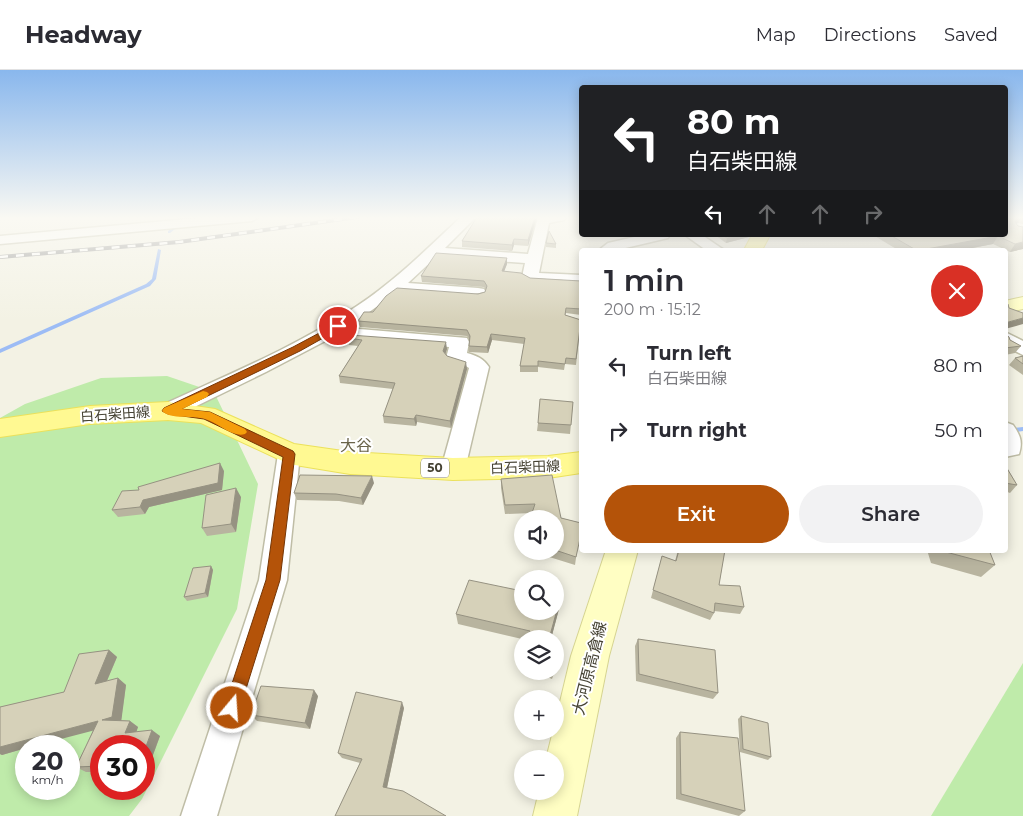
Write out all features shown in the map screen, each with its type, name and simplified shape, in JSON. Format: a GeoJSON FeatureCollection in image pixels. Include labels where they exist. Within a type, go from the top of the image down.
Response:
{"type":"FeatureCollection","features":[{"type":"Feature","properties":{"kind":"main road","name":"白石柴田線"},"geometry":{"type":"LineString","coordinates":[[0,428],[90,415],[168,411],[206,415],[289,454],[350,463],[453,469],[548,467],[579,464]]}},
{"type":"Feature","properties":{"kind":"main road","name":"大河原高倉線"},"geometry":{"type":"LineString","coordinates":[[555,816],[590,656],[621,553]]}},
{"type":"Feature","properties":{"kind":"street"},"geometry":{"type":"LineString","coordinates":[[168,411],[296,349],[348,320],[394,287],[433,252],[534,259]]}},
{"type":"Feature","properties":{"kind":"street"},"geometry":{"type":"LineString","coordinates":[[536,252],[530,277],[579,280]]}},
{"type":"Feature","properties":{"kind":"street"},"geometry":{"type":"LineString","coordinates":[[394,287],[478,294]]}},
{"type":"Feature","properties":{"kind":"street"},"geometry":{"type":"LineString","coordinates":[[327,332],[460,342],[456,358],[469,359],[479,367],[453,469]]}},
{"type":"Feature","properties":{"kind":"street"},"geometry":{"type":"LineString","coordinates":[[1008,340],[1023,349]]}},
{"type":"Feature","properties":{"kind":"street"},"geometry":{"type":"LineString","coordinates":[[1008,434],[1014,442],[1011,448],[1008,448]]}},
{"type":"Feature","properties":{"kind":"street"},"geometry":{"type":"LineString","coordinates":[[199,816],[273,580],[289,454]]}},
{"type":"Feature","properties":{"kind":"green space"},"geometry":{"type":"Polygon","coordinates":[[[167,376],[214,392],[258,484],[237,609],[155,773],[155,735],[90,735],[90,800],[141,800],[129,816],[0,816],[0,418],[25,404],[101,378],[167,376]]]}},
{"type":"Feature","properties":{"kind":"green space"},"geometry":{"type":"Polygon","coordinates":[[[1023,663],[1023,816],[931,816],[1023,663]]]}},
{"type":"Feature","properties":{"kind":"building"},"geometry":{"type":"Polygon","coordinates":[[[436,253],[507,258],[502,271],[521,273],[530,278],[579,281],[579,309],[566,308],[565,315],[579,319],[576,359],[566,358],[565,364],[538,361],[538,366],[520,366],[525,338],[491,334],[487,347],[469,346],[470,336],[467,330],[358,321],[364,312],[373,312],[386,296],[397,288],[478,294],[485,292],[487,286],[484,281],[421,276],[436,253]]]}},
{"type":"Feature","properties":{"kind":"building"},"geometry":{"type":"Polygon","coordinates":[[[1008,304],[1009,308],[1023,313],[1023,318],[1008,322],[1008,304]]]}},
{"type":"Feature","properties":{"kind":"building"},"geometry":{"type":"Polygon","coordinates":[[[350,335],[446,342],[443,351],[447,356],[466,362],[450,421],[416,415],[414,419],[383,416],[395,383],[339,376],[362,340],[348,338],[350,335]]]}},
{"type":"Feature","properties":{"kind":"building"},"geometry":{"type":"Polygon","coordinates":[[[1008,336],[1010,340],[1021,346],[1008,348],[1008,336]]]}},
{"type":"Feature","properties":{"kind":"building"},"geometry":{"type":"Polygon","coordinates":[[[1023,356],[1023,364],[1015,358],[1023,356]]]}},
{"type":"Feature","properties":{"kind":"building"},"geometry":{"type":"Polygon","coordinates":[[[540,399],[573,402],[571,425],[538,423],[540,399]]]}},
{"type":"Feature","properties":{"kind":"building"},"geometry":{"type":"Polygon","coordinates":[[[220,463],[218,483],[143,500],[140,507],[112,510],[122,491],[139,490],[138,487],[220,463]]]}},
{"type":"Feature","properties":{"kind":"building"},"geometry":{"type":"Polygon","coordinates":[[[1008,470],[1017,485],[1008,484],[1008,470]]]}},
{"type":"Feature","properties":{"kind":"building"},"geometry":{"type":"Polygon","coordinates":[[[300,475],[372,476],[361,498],[336,494],[294,493],[300,475]]]}},
{"type":"Feature","properties":{"kind":"building"},"geometry":{"type":"Polygon","coordinates":[[[552,475],[559,510],[533,510],[535,504],[505,505],[501,479],[552,475]]]}},
{"type":"Feature","properties":{"kind":"building"},"geometry":{"type":"Polygon","coordinates":[[[236,488],[231,524],[202,528],[206,495],[236,488]]]}},
{"type":"Feature","properties":{"kind":"building"},"geometry":{"type":"Polygon","coordinates":[[[564,519],[579,522],[579,543],[576,557],[564,553],[564,519]]]}},
{"type":"Feature","properties":{"kind":"building"},"geometry":{"type":"Polygon","coordinates":[[[678,553],[724,553],[719,585],[740,586],[744,607],[715,603],[714,613],[653,590],[662,556],[676,561],[678,553]]]}},
{"type":"Feature","properties":{"kind":"building"},"geometry":{"type":"Polygon","coordinates":[[[950,553],[990,553],[995,565],[950,553]]]}},
{"type":"Feature","properties":{"kind":"building"},"geometry":{"type":"Polygon","coordinates":[[[211,566],[205,593],[184,597],[193,568],[211,566]]]}},
{"type":"Feature","properties":{"kind":"building"},"geometry":{"type":"Polygon","coordinates":[[[469,580],[514,589],[514,620],[554,620],[551,630],[526,630],[456,614],[469,580]]]}},
{"type":"Feature","properties":{"kind":"building"},"geometry":{"type":"Polygon","coordinates":[[[638,639],[715,650],[718,693],[639,674],[638,639]]]}},
{"type":"Feature","properties":{"kind":"building"},"geometry":{"type":"Polygon","coordinates":[[[109,650],[95,684],[118,678],[112,717],[102,720],[130,721],[125,733],[152,730],[150,735],[91,735],[98,721],[45,735],[15,735],[15,743],[0,747],[0,707],[64,692],[79,654],[109,650]]]}},
{"type":"Feature","properties":{"kind":"building"},"geometry":{"type":"Polygon","coordinates":[[[261,686],[314,690],[305,723],[251,715],[261,686]]]}},
{"type":"Feature","properties":{"kind":"building"},"geometry":{"type":"Polygon","coordinates":[[[356,692],[402,702],[383,787],[403,791],[446,816],[335,816],[362,759],[338,753],[356,692]]]}},
{"type":"Feature","properties":{"kind":"building"},"geometry":{"type":"Polygon","coordinates":[[[741,716],[768,723],[771,757],[743,749],[741,716]]]}},
{"type":"Feature","properties":{"kind":"building"},"geometry":{"type":"Polygon","coordinates":[[[680,732],[738,738],[745,811],[681,794],[680,732]]]}},
{"type":"Feature","properties":{"kind":"building"},"geometry":{"type":"Polygon","coordinates":[[[90,738],[90,766],[80,767],[80,759],[90,738]]]}},
{"type":"Feature","properties":{"kind":"waterway"},"geometry":{"type":"LineString","coordinates":[[0,351],[148,285],[154,279],[159,252]]}},
{"type":"Feature","properties":{"kind":"waterway"},"geometry":{"type":"LineString","coordinates":[[1016,430],[1023,429]]}},
{"type":"Feature","properties":{"kind":"railway"},"geometry":{"type":"LineString","coordinates":[[0,257],[62,252]]}},
{"type":"Feature","properties":{"kind":"slow traffic"},"geometry":{"type":"LineString","coordinates":[[203,394],[168,411],[206,415],[241,432]]}},
{"type":"Feature","properties":{"kind":"district","name":"大谷"},"geometry":{"type":"Point","coordinates":[356,445]}},
{"type":"Feature","properties":{"kind":"route"},"geometry":{"type":"LineString","coordinates":[[232,708],[273,580],[289,454],[206,415],[168,411],[228,383],[338,326]]}}]}
